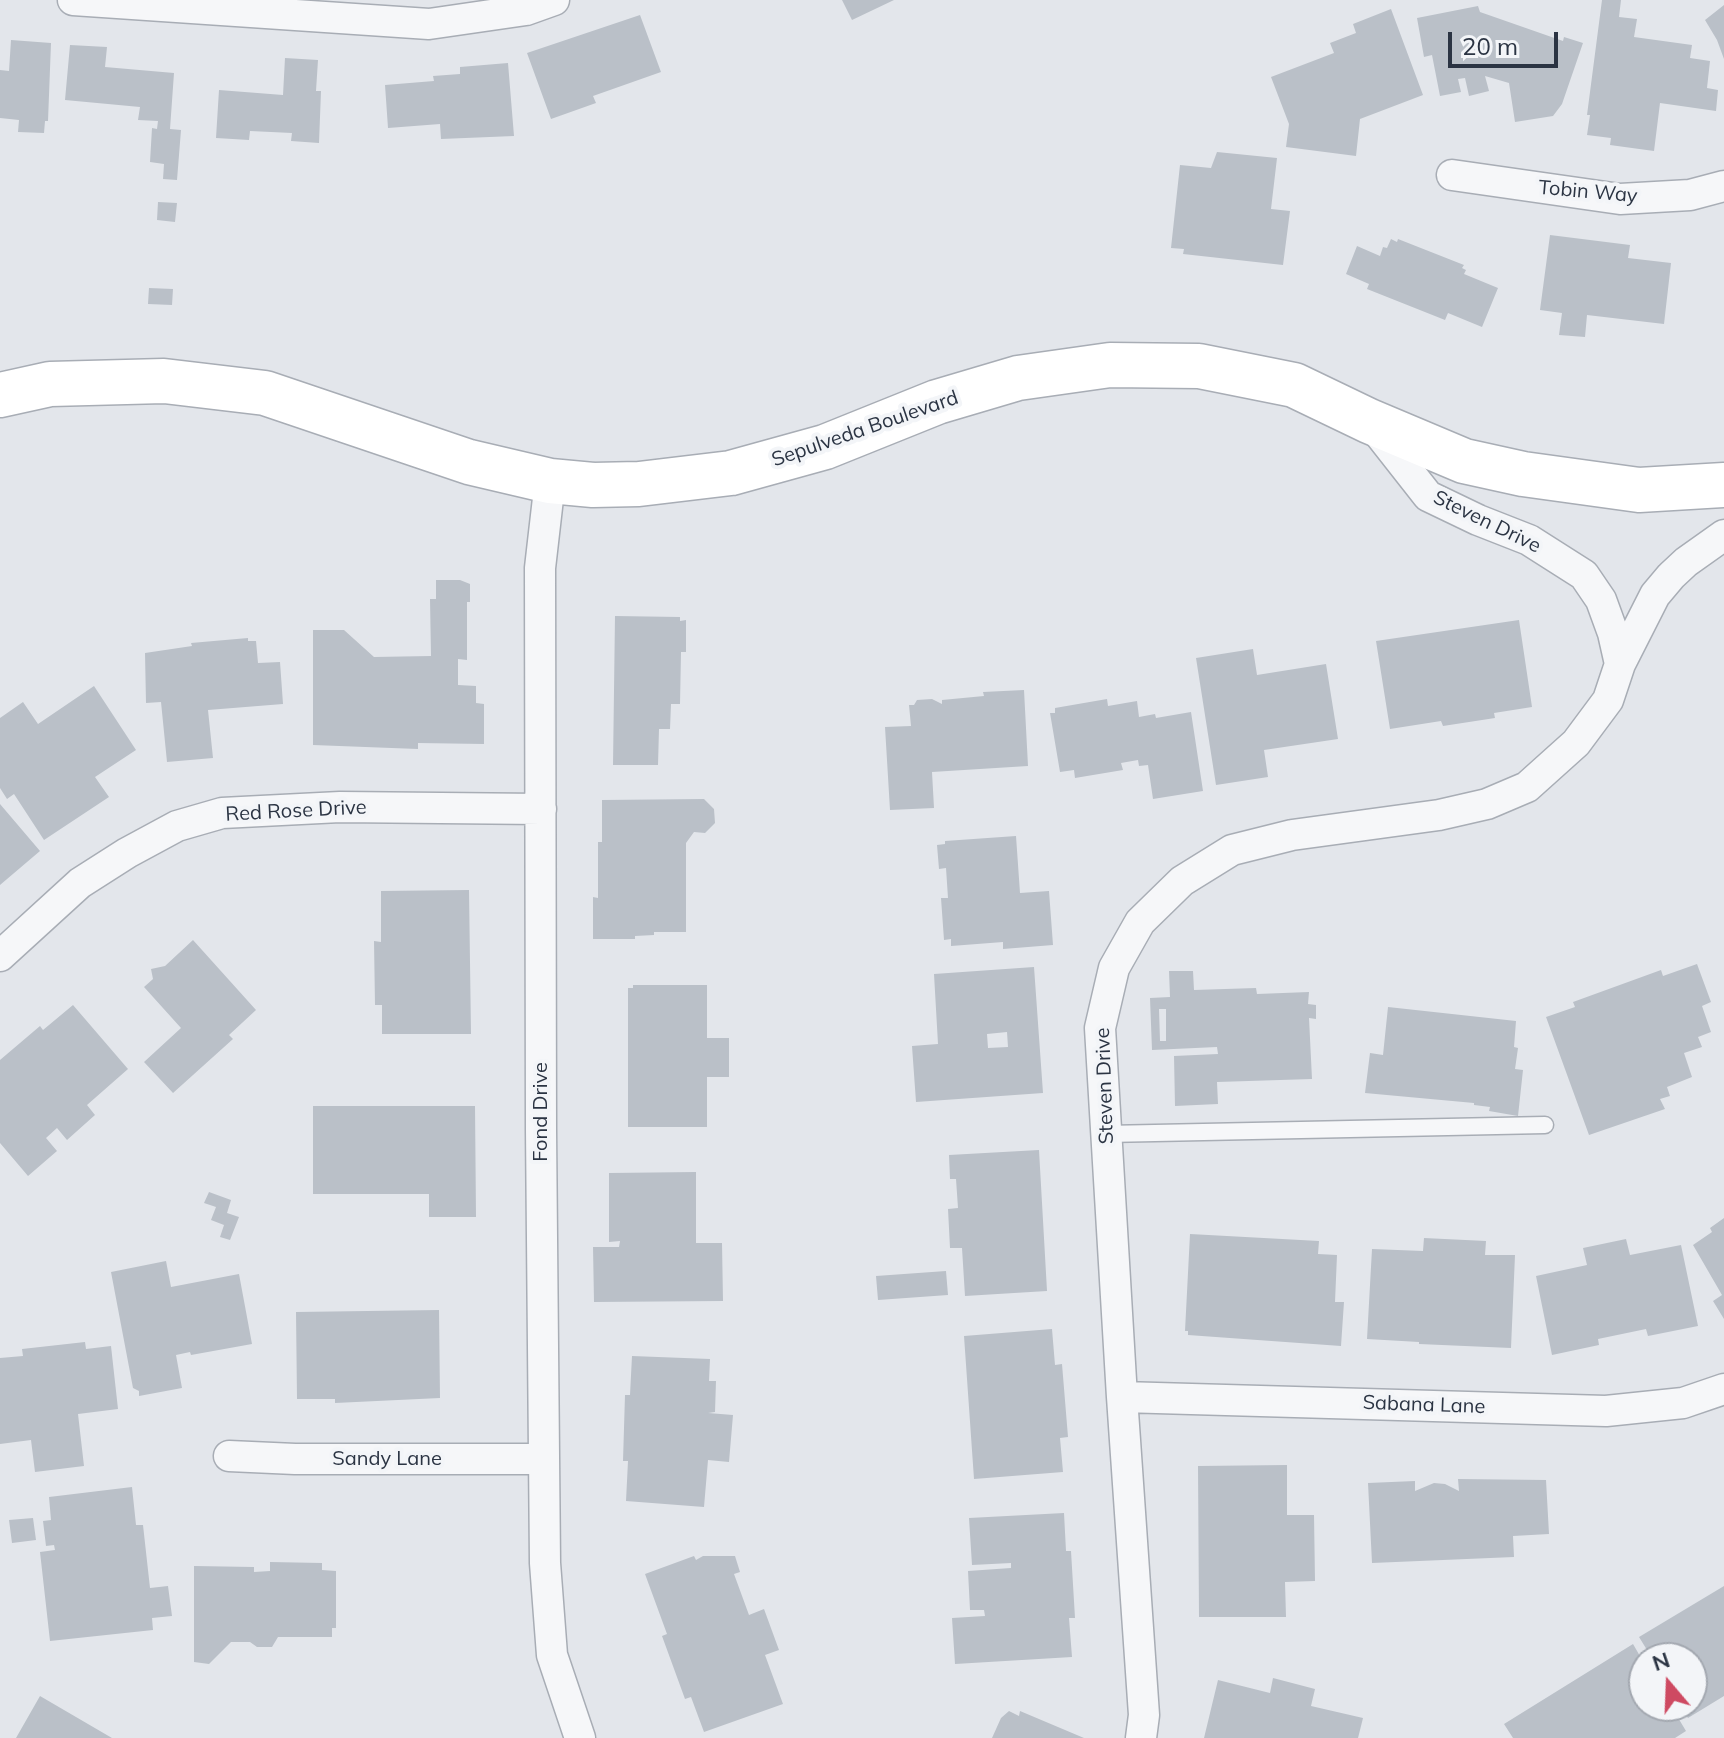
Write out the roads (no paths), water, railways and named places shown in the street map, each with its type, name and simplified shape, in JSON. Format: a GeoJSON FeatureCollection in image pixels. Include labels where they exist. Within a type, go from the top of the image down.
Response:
{"type":"FeatureCollection","features":[{"type":"Feature","properties":{"kind":"main road","name":"Sepulveda Boulevard"},"geometry":{"type":"LineString","coordinates":[[0,395],[50,384],[164,381],[265,393],[469,462],[550,481],[593,485],[639,484],[731,473],[825,447],[937,402],[1018,378],[1110,365],[1199,366],[1294,385],[1464,461],[1523,474],[1639,490],[1724,485]]}},
{"type":"Feature","properties":{"kind":"street"},"geometry":{"type":"LineString","coordinates":[[73,0],[429,24],[526,10],[554,0]]}},
{"type":"Feature","properties":{"kind":"street","name":"Tobin Way"},"geometry":{"type":"LineString","coordinates":[[1452,175],[1620,199],[1690,195],[1724,186]]}},
{"type":"Feature","properties":{"kind":"street","name":"Steven Drive"},"geometry":{"type":"LineString","coordinates":[[1369,421],[1428,496],[1529,540],[1584,575],[1601,600],[1620,664]]}},
{"type":"Feature","properties":{"kind":"street","name":"Fond Drive"},"geometry":{"type":"LineString","coordinates":[[550,481],[540,568],[545,1563],[552,1655],[580,1738]]}},
{"type":"Feature","properties":{"kind":"street","name":"Steven Drive"},"geometry":{"type":"LineString","coordinates":[[1141,1738],[1144,1715],[1100,1028],[1114,968],[1140,922],[1182,881],[1232,850],[1292,835],[1439,815],[1487,804],[1527,787],[1576,743],[1608,700],[1620,664],[1642,618],[1671,576],[1724,535]]}},
{"type":"Feature","properties":{"kind":"street","name":"Red Rose Drive"},"geometry":{"type":"LineString","coordinates":[[0,956],[80,883],[177,826],[222,813],[340,807],[541,809]]}},
{"type":"Feature","properties":{"kind":"street","name":"Sabana Lane"},"geometry":{"type":"LineString","coordinates":[[1122,1397],[1606,1411],[1683,1403],[1724,1389]]}},
{"type":"Feature","properties":{"kind":"street","name":"Sandy Lane"},"geometry":{"type":"LineString","coordinates":[[229,1456],[544,1459]]}},
{"type":"Feature","properties":{"kind":"lane"},"geometry":{"type":"LineString","coordinates":[[1106,1134],[1545,1125]]}}]}
